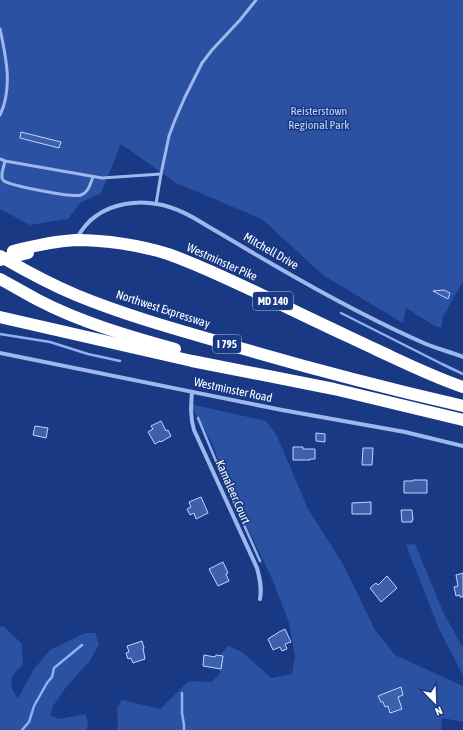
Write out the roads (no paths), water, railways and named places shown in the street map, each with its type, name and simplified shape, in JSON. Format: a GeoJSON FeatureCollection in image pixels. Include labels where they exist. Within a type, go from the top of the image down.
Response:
{"type":"FeatureCollection","features":[{"type":"Feature","properties":{"kind":"highway"},"geometry":{"type":"LineString","coordinates":[[0,255],[25,251],[64,248],[72,245],[75,240]]}},
{"type":"Feature","properties":{"kind":"highway","name":"Westminster Pike"},"geometry":{"type":"LineString","coordinates":[[75,240],[123,244],[168,254],[231,280],[391,356],[463,387]]}},
{"type":"Feature","properties":{"kind":"highway"},"geometry":{"type":"LineString","coordinates":[[0,260],[25,251]]}},
{"type":"Feature","properties":{"kind":"highway","name":"Northwest Expressway"},"geometry":{"type":"LineString","coordinates":[[0,255],[37,276],[76,295],[147,320],[337,375],[463,406]]}},
{"type":"Feature","properties":{"kind":"highway","name":"I 795"},"geometry":{"type":"LineString","coordinates":[[0,279],[38,300],[73,316],[120,333],[178,350],[274,372],[334,389]]}},
{"type":"Feature","properties":{"kind":"highway"},"geometry":{"type":"LineString","coordinates":[[0,317],[192,361],[334,389],[463,420]]}},
{"type":"Feature","properties":{"kind":"street","name":"Mitchell Drive"},"geometry":{"type":"LineString","coordinates":[[75,240],[88,222],[96,215],[117,205],[142,202],[174,209],[189,215],[271,264],[344,304],[400,332],[442,350],[463,357]]}},
{"type":"Feature","properties":{"kind":"street","name":"Westminster Road"},"geometry":{"type":"LineString","coordinates":[[0,353],[289,412],[405,432],[463,446]]}},
{"type":"Feature","properties":{"kind":"street","name":"Kamaleer Court"},"geometry":{"type":"LineString","coordinates":[[192,392],[191,422],[257,568],[262,590],[260,599]]}},
{"type":"Feature","properties":{"kind":"lane"},"geometry":{"type":"LineString","coordinates":[[156,204],[168,142],[175,120],[185,97],[199,69],[212,50],[240,20],[256,0]]}},
{"type":"Feature","properties":{"kind":"lane"},"geometry":{"type":"LineString","coordinates":[[0,29],[7,76],[5,102],[0,115]]}},
{"type":"Feature","properties":{"kind":"lane"},"geometry":{"type":"LineString","coordinates":[[0,160],[102,178],[161,174]]}},
{"type":"Feature","properties":{"kind":"lane"},"geometry":{"type":"LineString","coordinates":[[5,162],[2,173],[2,178],[4,181],[65,195],[80,196],[85,193],[89,188],[93,177]]}},
{"type":"Feature","properties":{"kind":"waterway"},"geometry":{"type":"LineString","coordinates":[[341,313],[463,374]]}},
{"type":"Feature","properties":{"kind":"waterway"},"geometry":{"type":"LineString","coordinates":[[0,334],[50,342],[88,354],[120,361]]}},
{"type":"Feature","properties":{"kind":"waterway"},"geometry":{"type":"LineString","coordinates":[[198,418],[260,561]]}},
{"type":"Feature","properties":{"kind":"waterway"},"geometry":{"type":"LineString","coordinates":[[22,730],[29,722],[34,706],[52,677],[54,668],[82,645]]}},
{"type":"Feature","properties":{"kind":"waterway"},"geometry":{"type":"LineString","coordinates":[[182,693],[184,730]]}},
{"type":"Feature","properties":{"kind":"park label","name":"Reisterstown Regional Park"},"geometry":{"type":"Point","coordinates":[319,118]}}]}
